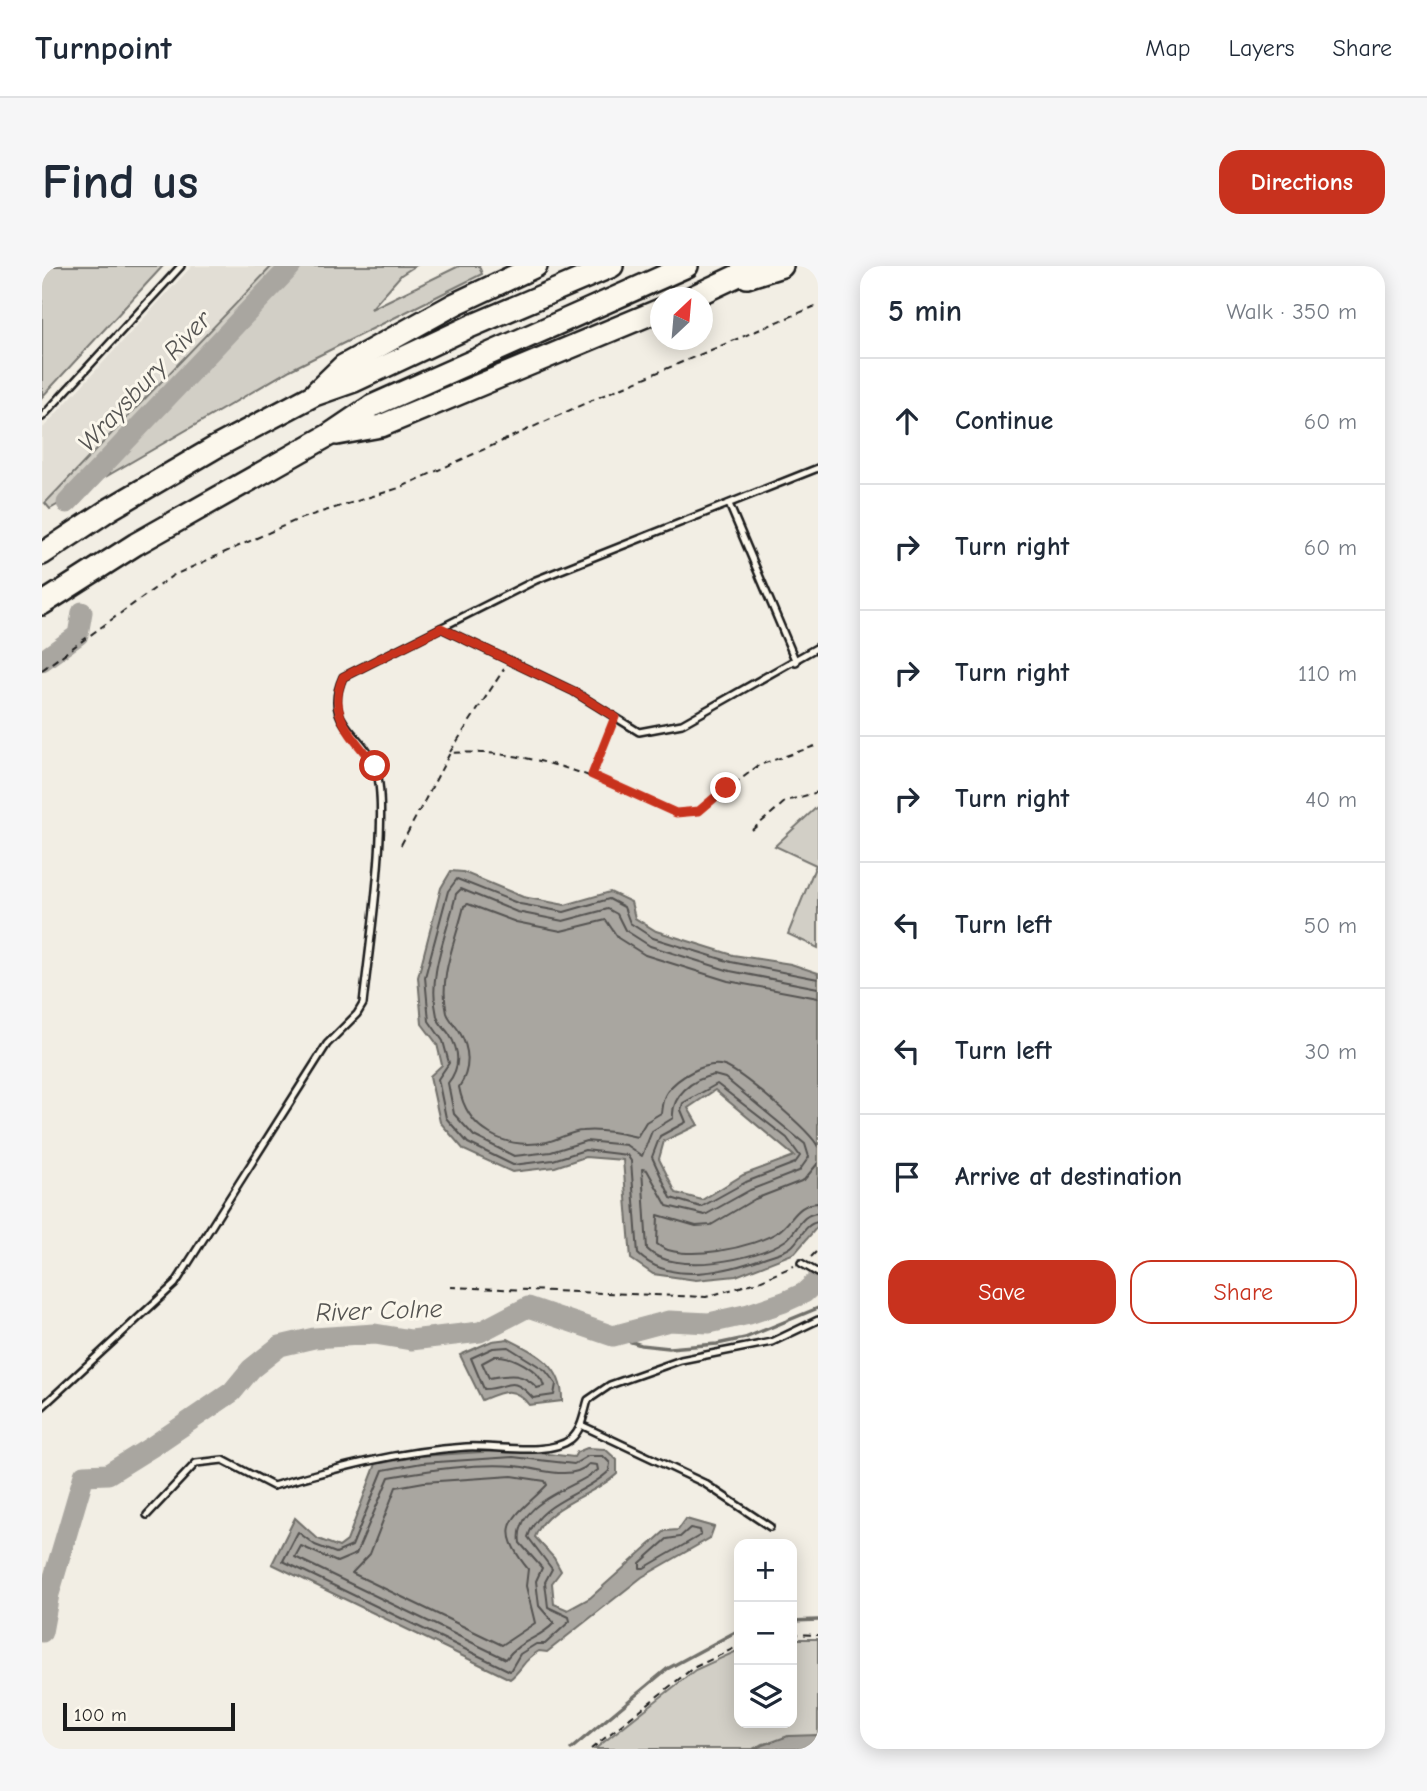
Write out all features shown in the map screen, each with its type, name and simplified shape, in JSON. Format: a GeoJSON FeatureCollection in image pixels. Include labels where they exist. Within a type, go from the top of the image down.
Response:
{"type":"FeatureCollection","features":[{"type":"Feature","properties":{"kind":"highway"},"geometry":{"type":"LineString","coordinates":[[314,395],[343,366],[455,304],[537,266]]}},
{"type":"Feature","properties":{"kind":"highway"},"geometry":{"type":"LineString","coordinates":[[42,554],[110,509],[204,454],[314,395],[354,381],[469,327],[612,266]]}},
{"type":"Feature","properties":{"kind":"highway"},"geometry":{"type":"LineString","coordinates":[[42,604],[136,544],[329,435],[372,406],[687,266]]}},
{"type":"Feature","properties":{"kind":"highway"},"geometry":{"type":"LineString","coordinates":[[713,288],[758,266]]}},
{"type":"Feature","properties":{"kind":"highway"},"geometry":{"type":"LineString","coordinates":[[733,280],[782,266]]}},
{"type":"Feature","properties":{"kind":"highway"},"geometry":{"type":"LineString","coordinates":[[329,435],[381,426],[650,314]]}},
{"type":"Feature","properties":{"kind":"lane"},"geometry":{"type":"LineString","coordinates":[[42,416],[181,266]]}},
{"type":"Feature","properties":{"kind":"lane"},"geometry":{"type":"LineString","coordinates":[[42,1407],[175,1284],[327,1045],[357,1014],[363,1003],[378,852],[379,798],[375,766],[337,714],[336,693],[343,677],[536,580],[818,468]]}},
{"type":"Feature","properties":{"kind":"lane"},"geometry":{"type":"LineString","coordinates":[[729,504],[796,662]]}},
{"type":"Feature","properties":{"kind":"lane"},"geometry":{"type":"LineString","coordinates":[[441,628],[573,691],[639,732],[682,724],[796,662],[818,647]]}},
{"type":"Feature","properties":{"kind":"lane"},"geometry":{"type":"LineString","coordinates":[[801,1263],[818,1273]]}},
{"type":"Feature","properties":{"kind":"lane"},"geometry":{"type":"LineString","coordinates":[[147,1515],[196,1463],[223,1461],[273,1486],[373,1458],[466,1447],[540,1448],[559,1445],[572,1438],[581,1425],[587,1400],[610,1385],[699,1355],[772,1342],[818,1320]]}},
{"type":"Feature","properties":{"kind":"lane"},"geometry":{"type":"LineString","coordinates":[[581,1425],[704,1483],[770,1527]]}},
{"type":"Feature","properties":{"kind":"path"},"geometry":{"type":"LineString","coordinates":[[42,670],[172,576],[299,519],[399,488],[599,397],[818,305]]}},
{"type":"Feature","properties":{"kind":"path"},"geometry":{"type":"LineString","coordinates":[[401,845],[450,753],[509,660]]}},
{"type":"Feature","properties":{"kind":"path"},"geometry":{"type":"LineString","coordinates":[[592,775],[615,717]]}},
{"type":"Feature","properties":{"kind":"path"},"geometry":{"type":"LineString","coordinates":[[450,753],[479,751],[538,760],[592,775],[676,813],[690,814],[699,811],[759,765],[818,745]]}},
{"type":"Feature","properties":{"kind":"path"},"geometry":{"type":"LineString","coordinates":[[752,830],[786,801],[818,792]]}},
{"type":"Feature","properties":{"kind":"path"},"geometry":{"type":"LineString","coordinates":[[450,1287],[706,1297],[757,1282],[801,1263],[818,1251]]}},
{"type":"Feature","properties":{"kind":"path"},"geometry":{"type":"LineString","coordinates":[[797,1634],[818,1634]]}},
{"type":"Feature","properties":{"kind":"path"},"geometry":{"type":"LineString","coordinates":[[591,1749],[694,1668],[734,1648]]}},
{"type":"Feature","properties":{"kind":"shaded area"},"geometry":{"type":"Polygon","coordinates":[[[42,266],[163,266],[42,397],[42,266]]]}},
{"type":"Feature","properties":{"kind":"shaded area"},"geometry":{"type":"Polygon","coordinates":[[[192,266],[272,266],[42,505],[42,429],[192,266]]]}},
{"type":"Feature","properties":{"kind":"shaded area"},"geometry":{"type":"Polygon","coordinates":[[[272,266],[415,266],[401,275],[371,309],[459,266],[479,266],[482,274],[290,370],[50,509],[45,503],[272,266]]]}},
{"type":"Feature","properties":{"kind":"shaded area"},"geometry":{"type":"Polygon","coordinates":[[[818,806],[818,948],[788,934],[816,865],[775,846],[818,806]]]}},
{"type":"Feature","properties":{"kind":"shaded area"},"geometry":{"type":"Polygon","coordinates":[[[797,1639],[818,1639],[818,1735],[762,1744],[753,1749],[595,1749],[695,1670],[734,1652],[734,1728],[797,1728],[797,1639]]]}},
{"type":"Feature","properties":{"kind":"water"},"geometry":{"type":"Polygon","coordinates":[[[451,871],[463,872],[523,897],[565,905],[610,892],[631,902],[635,918],[656,931],[733,955],[791,964],[818,973],[818,1226],[795,1253],[736,1276],[696,1280],[653,1274],[631,1259],[623,1160],[585,1157],[555,1167],[512,1172],[464,1150],[440,1122],[430,1076],[442,1065],[437,1044],[422,1024],[418,977],[441,888],[451,871]],[[715,1090],[688,1108],[698,1125],[664,1141],[659,1159],[676,1193],[702,1200],[743,1175],[794,1156],[715,1090]]]}},
{"type":"Feature","properties":{"kind":"water"},"geometry":{"type":"Polygon","coordinates":[[[508,1339],[547,1362],[558,1379],[562,1401],[529,1405],[513,1392],[496,1394],[482,1400],[460,1355],[492,1341],[508,1339]]]}},
{"type":"Feature","properties":{"kind":"water"},"geometry":{"type":"Polygon","coordinates":[[[587,1448],[605,1449],[617,1460],[617,1474],[559,1509],[541,1526],[535,1537],[554,1558],[561,1571],[552,1583],[554,1604],[568,1610],[590,1598],[665,1531],[678,1530],[686,1519],[714,1527],[710,1538],[642,1577],[547,1652],[539,1651],[534,1654],[510,1679],[272,1564],[295,1518],[318,1539],[339,1547],[347,1541],[376,1464],[421,1456],[513,1450],[574,1457],[577,1452],[587,1448]]]}},
{"type":"Feature","properties":{"kind":"water"},"geometry":{"type":"Polygon","coordinates":[[[818,1735],[818,1749],[753,1749],[788,1736],[818,1735]]]}},
{"type":"Feature","properties":{"kind":"waterway","name":"Wraysbury River"},"geometry":{"type":"LineString","coordinates":[[67,503],[291,266]]}},
{"type":"Feature","properties":{"kind":"waterway","name":"Wraysbury River"},"geometry":{"type":"LineString","coordinates":[[42,661],[78,635],[82,612]]}},
{"type":"Feature","properties":{"kind":"waterway","name":"River Colne"},"geometry":{"type":"LineString","coordinates":[[42,1632],[49,1594],[84,1475],[108,1474],[153,1446],[232,1392],[251,1369],[280,1346],[314,1338],[375,1334],[411,1340],[480,1332],[528,1307],[613,1336],[669,1321],[709,1323],[749,1314],[804,1293],[818,1280]]}},
{"type":"Feature","properties":{"kind":"waterway"},"geometry":{"type":"LineString","coordinates":[[613,1336],[641,1345],[669,1348],[717,1344],[745,1338],[818,1308]]}},
{"type":"Feature","properties":{"kind":"waterway"},"geometry":{"type":"LineString","coordinates":[[797,1621],[818,1620]]}},
{"type":"Feature","properties":{"kind":"waterway"},"geometry":{"type":"LineString","coordinates":[[571,1749],[667,1669],[734,1633]]}},
{"type":"Feature","properties":{"kind":"route"},"geometry":{"type":"LineString","coordinates":[[375,766],[337,714],[336,693],[343,677],[441,628],[573,691],[615,717],[592,775],[676,813],[690,814],[699,811],[726,788]]}}]}
